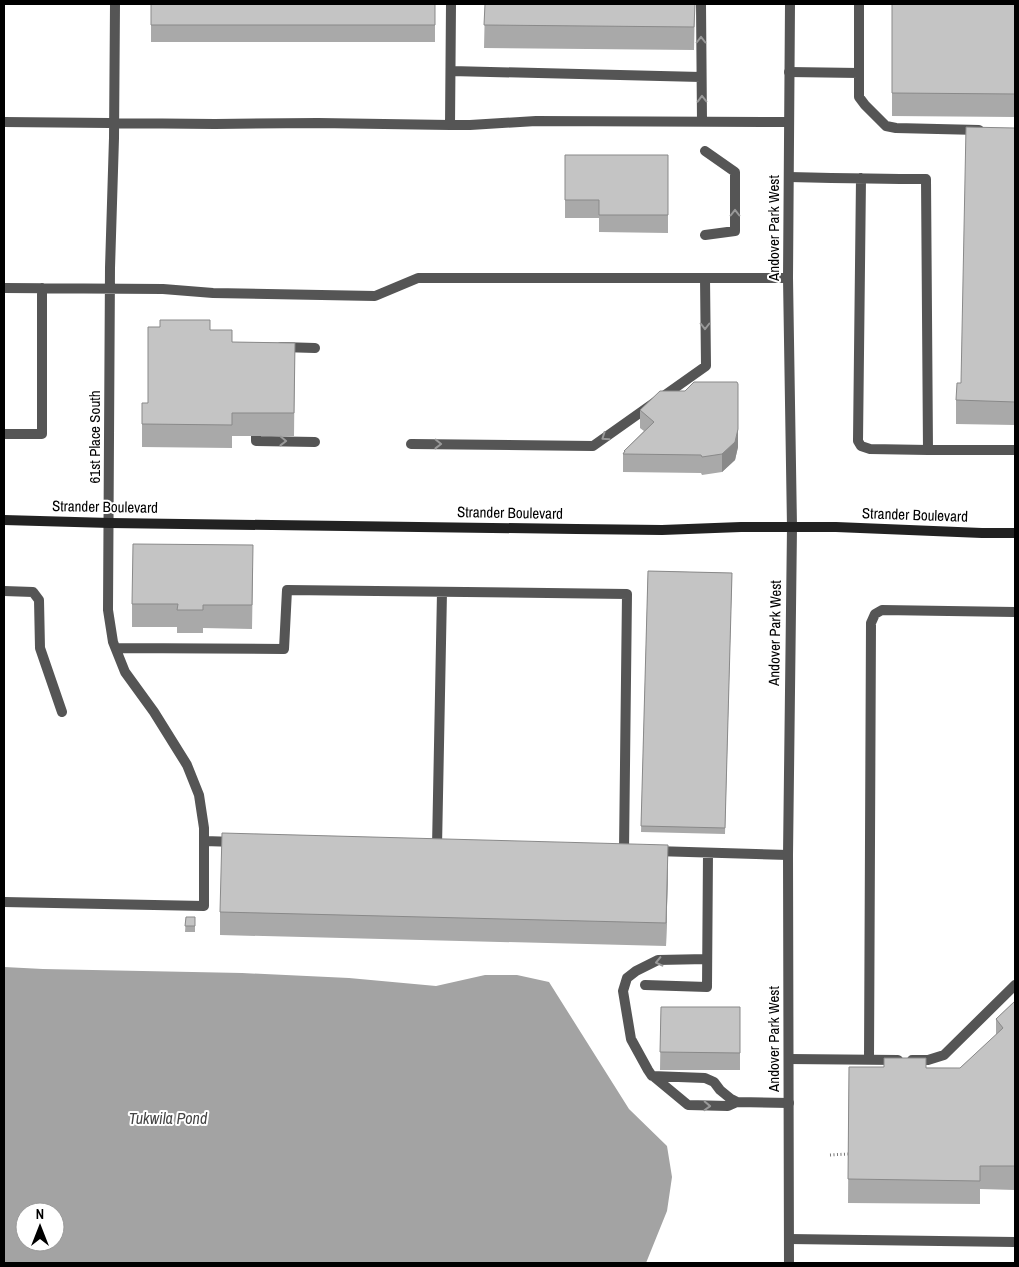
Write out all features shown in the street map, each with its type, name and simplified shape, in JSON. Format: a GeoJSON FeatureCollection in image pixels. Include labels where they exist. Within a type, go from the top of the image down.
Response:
{"type":"FeatureCollection","features":[{"type":"Feature","properties":{"kind":"main road","name":"Strander Boulevard"},"geometry":{"type":"LineString","coordinates":[[4,520],[652,530],[792,527],[1015,533]]}},
{"type":"Feature","properties":{"kind":"street","name":"61st Place South"},"geometry":{"type":"LineString","coordinates":[[4,902],[204,906],[204,828],[199,794],[187,765],[154,712],[125,672],[113,642],[108,610],[110,288],[115,4]]}},
{"type":"Feature","properties":{"kind":"street"},"geometry":{"type":"LineString","coordinates":[[450,125],[451,4]]}},
{"type":"Feature","properties":{"kind":"street"},"geometry":{"type":"LineString","coordinates":[[701,4],[702,122]]}},
{"type":"Feature","properties":{"kind":"street","name":"Andover Park West"},"geometry":{"type":"LineString","coordinates":[[789,1263],[788,855],[792,527],[788,278],[790,4]]}},
{"type":"Feature","properties":{"kind":"street"},"geometry":{"type":"LineString","coordinates":[[859,4],[859,97],[865,105],[886,126],[896,128],[985,130]]}},
{"type":"Feature","properties":{"kind":"street"},"geometry":{"type":"LineString","coordinates":[[451,71],[701,77]]}},
{"type":"Feature","properties":{"kind":"street"},"geometry":{"type":"LineString","coordinates":[[789,72],[859,73]]}},
{"type":"Feature","properties":{"kind":"street"},"geometry":{"type":"LineString","coordinates":[[4,122],[450,125],[536,121],[789,122]]}},
{"type":"Feature","properties":{"kind":"street"},"geometry":{"type":"LineString","coordinates":[[705,151],[735,172],[735,231],[705,235]]}},
{"type":"Feature","properties":{"kind":"street"},"geometry":{"type":"LineString","coordinates":[[789,177],[926,179],[928,450]]}},
{"type":"Feature","properties":{"kind":"street"},"geometry":{"type":"LineString","coordinates":[[861,178],[858,442],[861,446],[870,449],[1015,450]]}},
{"type":"Feature","properties":{"kind":"street"},"geometry":{"type":"LineString","coordinates":[[4,288],[163,289],[213,293],[375,296],[418,278],[788,278]]}},
{"type":"Feature","properties":{"kind":"street"},"geometry":{"type":"LineString","coordinates":[[412,444],[592,446],[601,441],[706,366],[705,278]]}},
{"type":"Feature","properties":{"kind":"street"},"geometry":{"type":"LineString","coordinates":[[4,434],[42,434],[42,288]]}},
{"type":"Feature","properties":{"kind":"street"},"geometry":{"type":"LineString","coordinates":[[266,347],[315,348]]}},
{"type":"Feature","properties":{"kind":"street"},"geometry":{"type":"LineString","coordinates":[[256,436],[256,441],[315,442]]}},
{"type":"Feature","properties":{"kind":"street"},"geometry":{"type":"LineString","coordinates":[[116,648],[284,649],[287,590],[627,594],[624,851]]}},
{"type":"Feature","properties":{"kind":"street"},"geometry":{"type":"LineString","coordinates":[[4,591],[34,592],[39,600],[40,648],[62,712]]}},
{"type":"Feature","properties":{"kind":"street"},"geometry":{"type":"LineString","coordinates":[[437,847],[442,592]]}},
{"type":"Feature","properties":{"kind":"street"},"geometry":{"type":"LineString","coordinates":[[869,1059],[870,623],[874,614],[882,610],[1015,612]]}},
{"type":"Feature","properties":{"kind":"street"},"geometry":{"type":"LineString","coordinates":[[204,841],[243,842]]}},
{"type":"Feature","properties":{"kind":"street"},"geometry":{"type":"LineString","coordinates":[[649,851],[788,855]]}},
{"type":"Feature","properties":{"kind":"street"},"geometry":{"type":"LineString","coordinates":[[645,985],[707,987],[708,853]]}},
{"type":"Feature","properties":{"kind":"street"},"geometry":{"type":"LineString","coordinates":[[707,959],[658,960],[636,971],[627,978],[623,991],[631,1039],[648,1070],[652,1076],[688,1105],[728,1106],[737,1102],[789,1103]]}},
{"type":"Feature","properties":{"kind":"street"},"geometry":{"type":"LineString","coordinates":[[789,1058],[928,1060],[944,1055],[1015,985]]}},
{"type":"Feature","properties":{"kind":"street"},"geometry":{"type":"LineString","coordinates":[[652,1076],[705,1078],[714,1082],[720,1090],[737,1102]]}},
{"type":"Feature","properties":{"kind":"street"},"geometry":{"type":"LineString","coordinates":[[789,1239],[1015,1242]]}},
{"type":"Feature","properties":{"kind":"path"},"geometry":{"type":"LineString","coordinates":[[830,1155],[848,1154]]}},
{"type":"Feature","properties":{"kind":"water","name":"Tukwila Pond"},"geometry":{"type":"Polygon","coordinates":[[[4,967],[242,973],[349,978],[436,986],[485,975],[517,975],[549,982],[629,1109],[667,1146],[672,1177],[667,1211],[646,1263],[4,1263],[4,967]]]}},
{"type":"Feature","properties":{"kind":"building"},"geometry":{"type":"Polygon","coordinates":[[[151,4],[435,4],[435,25],[151,25],[151,4]]]}},
{"type":"Feature","properties":{"kind":"building"},"geometry":{"type":"Polygon","coordinates":[[[485,4],[695,4],[694,27],[484,25],[485,4]]]}},
{"type":"Feature","properties":{"kind":"building"},"geometry":{"type":"Polygon","coordinates":[[[892,4],[1015,4],[1015,94],[892,93],[892,4]]]}},
{"type":"Feature","properties":{"kind":"building"},"geometry":{"type":"Polygon","coordinates":[[[966,127],[1015,128],[1015,402],[956,400],[957,383],[961,383],[966,127]]]}},
{"type":"Feature","properties":{"kind":"building"},"geometry":{"type":"Polygon","coordinates":[[[565,155],[668,155],[668,215],[599,215],[599,200],[565,200],[565,155]]]}},
{"type":"Feature","properties":{"kind":"building"},"geometry":{"type":"Polygon","coordinates":[[[160,320],[210,320],[210,330],[232,330],[232,342],[295,343],[294,413],[232,413],[232,425],[142,424],[142,403],[148,403],[148,327],[160,327],[160,320]]]}},
{"type":"Feature","properties":{"kind":"building"},"geometry":{"type":"Polygon","coordinates":[[[694,382],[737,382],[738,429],[735,442],[722,454],[702,457],[701,455],[623,454],[654,422],[640,410],[660,391],[685,391],[694,382]]]}},
{"type":"Feature","properties":{"kind":"building"},"geometry":{"type":"Polygon","coordinates":[[[133,544],[253,545],[252,605],[203,605],[203,610],[177,610],[178,604],[132,604],[133,544]]]}},
{"type":"Feature","properties":{"kind":"building"},"geometry":{"type":"Polygon","coordinates":[[[648,571],[732,573],[725,828],[641,826],[648,571]]]}},
{"type":"Feature","properties":{"kind":"building"},"geometry":{"type":"Polygon","coordinates":[[[222,833],[668,845],[666,923],[220,912],[222,833]]]}},
{"type":"Feature","properties":{"kind":"building"},"geometry":{"type":"Polygon","coordinates":[[[186,917],[195,917],[195,926],[185,926],[186,917]]]}},
{"type":"Feature","properties":{"kind":"building"},"geometry":{"type":"Polygon","coordinates":[[[1015,1001],[1015,1166],[980,1166],[980,1181],[848,1179],[849,1067],[884,1067],[884,1058],[926,1058],[926,1068],[960,1068],[1003,1028],[996,1019],[1015,1001]]]}},
{"type":"Feature","properties":{"kind":"building"},"geometry":{"type":"Polygon","coordinates":[[[661,1007],[740,1007],[740,1053],[660,1052],[661,1007]]]}}]}
